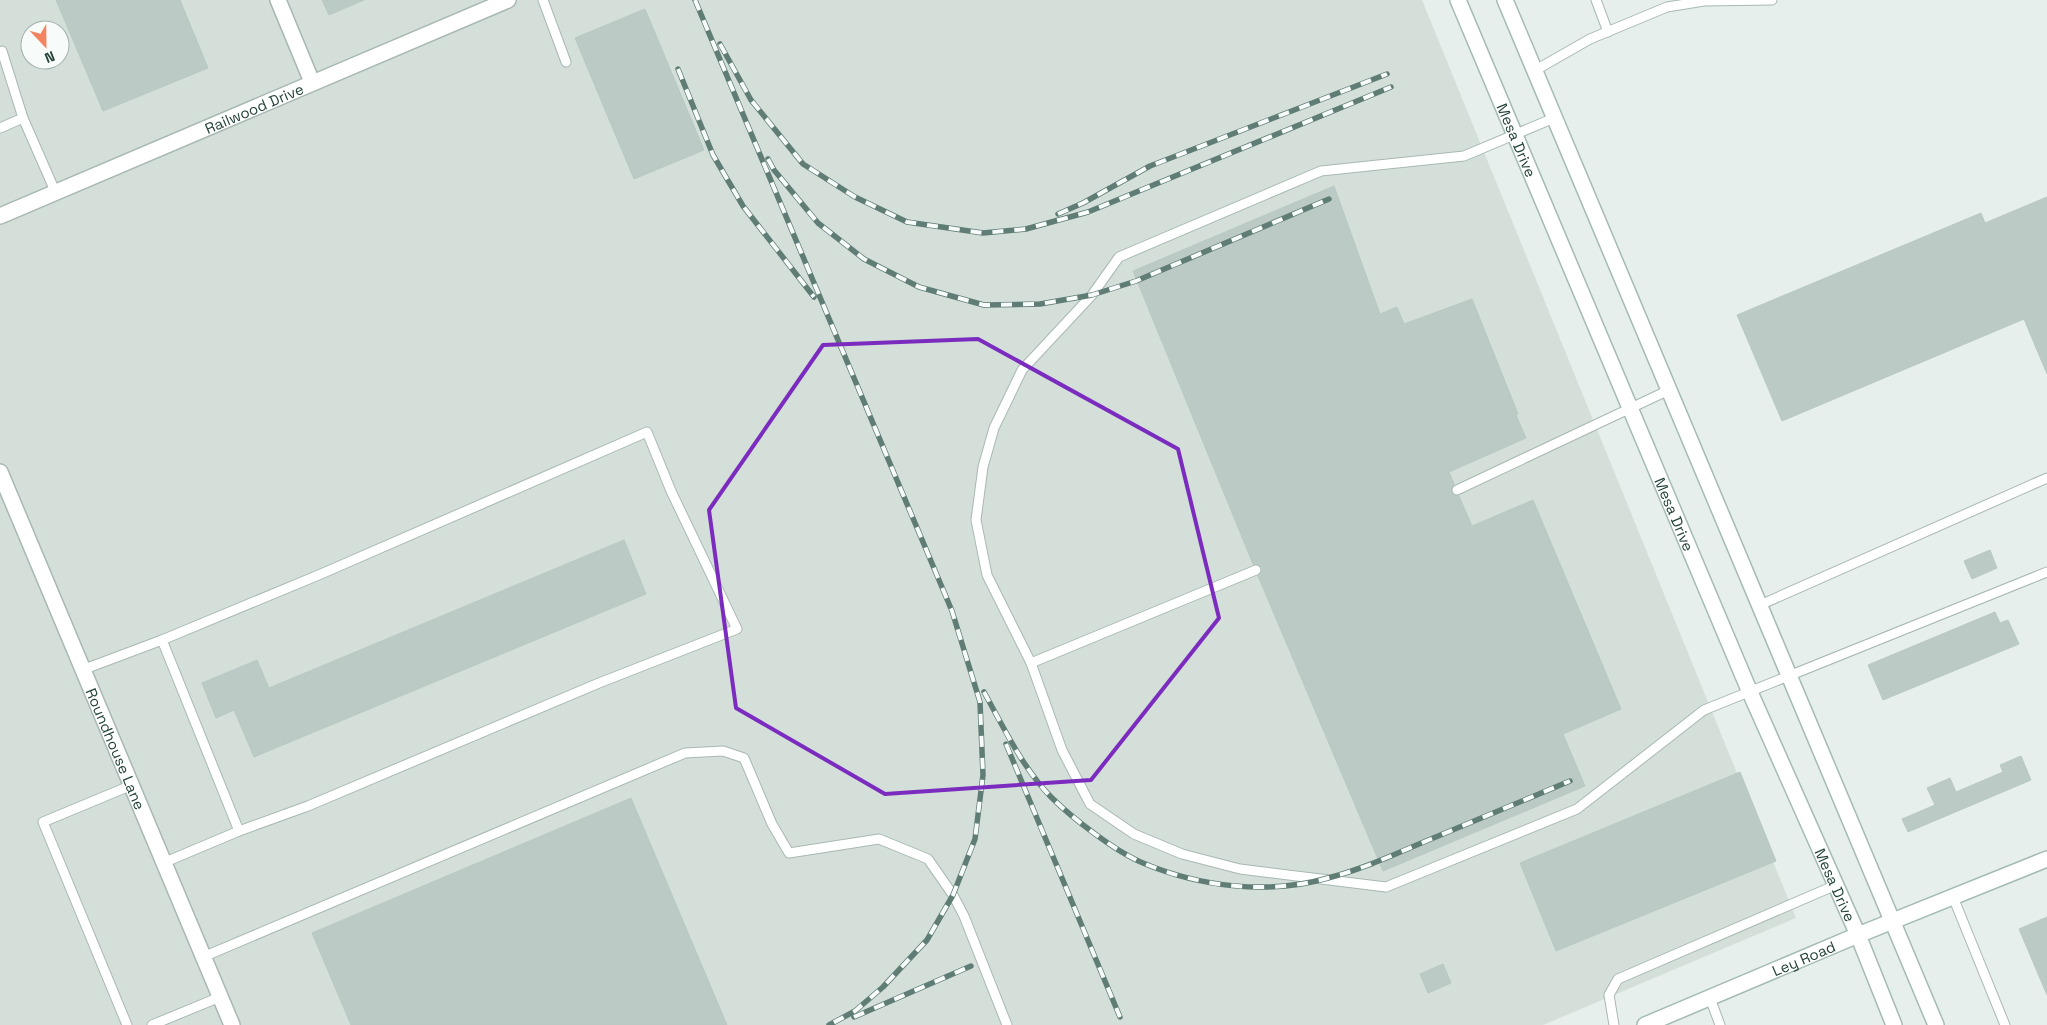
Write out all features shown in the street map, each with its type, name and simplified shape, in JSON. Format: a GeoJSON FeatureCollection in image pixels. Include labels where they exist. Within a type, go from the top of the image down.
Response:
{"type":"FeatureCollection","features":[{"type":"Feature","properties":{"kind":"main road"},"geometry":{"type":"LineString","coordinates":[[278,0],[312,82]]}},
{"type":"Feature","properties":{"kind":"main road","name":"Railwood Drive"},"geometry":{"type":"LineString","coordinates":[[0,216],[508,0]]}},
{"type":"Feature","properties":{"kind":"main road","name":"Mesa Drive"},"geometry":{"type":"LineString","coordinates":[[1458,0],[1749,690],[1858,935],[1894,1025]]}},
{"type":"Feature","properties":{"kind":"main road"},"geometry":{"type":"LineString","coordinates":[[1506,0],[1534,71],[1788,675],[1894,921],[1936,1025]]}},
{"type":"Feature","properties":{"kind":"main road","name":"Roundhouse Lane"},"geometry":{"type":"LineString","coordinates":[[0,472],[232,1025]]}},
{"type":"Feature","properties":{"kind":"main road","name":"Ley Road"},"geometry":{"type":"LineString","coordinates":[[1645,1025],[1858,935],[2047,860]]}},
{"type":"Feature","properties":{"kind":"lane"},"geometry":{"type":"LineString","coordinates":[[543,0],[566,62]]}},
{"type":"Feature","properties":{"kind":"lane"},"geometry":{"type":"LineString","coordinates":[[1596,0],[1608,32]]}},
{"type":"Feature","properties":{"kind":"lane"},"geometry":{"type":"LineString","coordinates":[[1534,71],[1608,32],[1667,7],[1704,2],[1772,0]]}},
{"type":"Feature","properties":{"kind":"lane"},"geometry":{"type":"LineString","coordinates":[[0,52],[2,51],[23,118],[56,192]]}},
{"type":"Feature","properties":{"kind":"lane"},"geometry":{"type":"LineString","coordinates":[[0,128],[23,118]]}},
{"type":"Feature","properties":{"kind":"lane"},"geometry":{"type":"LineString","coordinates":[[1554,118],[1464,156],[1321,171],[1119,256],[1092,295],[1022,370],[994,428],[983,467],[976,520],[987,575],[1031,663],[1062,750],[1090,804],[1134,834],[1182,854],[1240,869],[1386,888],[1576,809],[1704,710],[1749,690],[2047,572]]}},
{"type":"Feature","properties":{"kind":"lane"},"geometry":{"type":"LineString","coordinates":[[1456,490],[1631,410],[1669,390]]}},
{"type":"Feature","properties":{"kind":"lane"},"geometry":{"type":"LineString","coordinates":[[82,670],[162,640],[321,574],[647,432],[671,491],[737,629],[599,683],[302,808],[163,863]]}},
{"type":"Feature","properties":{"kind":"lane"},"geometry":{"type":"LineString","coordinates":[[1760,606],[2047,478]]}},
{"type":"Feature","properties":{"kind":"lane"},"geometry":{"type":"LineString","coordinates":[[1031,663],[1256,570]]}},
{"type":"Feature","properties":{"kind":"lane"},"geometry":{"type":"LineString","coordinates":[[162,640],[239,832]]}},
{"type":"Feature","properties":{"kind":"lane"},"geometry":{"type":"LineString","coordinates":[[203,957],[686,753],[723,751],[744,758],[772,824],[789,853],[879,839],[928,860],[953,895],[964,916],[1007,1025]]}},
{"type":"Feature","properties":{"kind":"lane"},"geometry":{"type":"LineString","coordinates":[[127,1025],[43,822],[132,785]]}},
{"type":"Feature","properties":{"kind":"lane"},"geometry":{"type":"LineString","coordinates":[[1614,1025],[1609,995],[1618,979],[1836,885]]}},
{"type":"Feature","properties":{"kind":"lane"},"geometry":{"type":"LineString","coordinates":[[1954,897],[2005,1025]]}},
{"type":"Feature","properties":{"kind":"lane"},"geometry":{"type":"LineString","coordinates":[[152,1025],[220,997]]}},
{"type":"Feature","properties":{"kind":"lane"},"geometry":{"type":"LineString","coordinates":[[1710,998],[1720,1025]]}},
{"type":"Feature","properties":{"kind":"highlighted area"},"geometry":{"type":"Polygon","coordinates":[[[978,339],[1178,449],[1219,618],[1091,780],[885,794],[736,708],[709,510],[823,345],[978,339]]]}},
{"type":"Feature","properties":{"kind":"shaded area"},"geometry":{"type":"Polygon","coordinates":[[[0,0],[1422,0],[1796,918],[1543,1025],[0,1025],[0,0]]]}},
{"type":"Feature","properties":{"kind":"building"},"geometry":{"type":"Polygon","coordinates":[[[56,0],[180,0],[208,68],[103,111],[70,33],[70,20],[64,20],[56,0]]]}},
{"type":"Feature","properties":{"kind":"building"},"geometry":{"type":"Polygon","coordinates":[[[322,0],[364,0],[329,15],[322,0]]]}},
{"type":"Feature","properties":{"kind":"building"},"geometry":{"type":"Polygon","coordinates":[[[645,9],[704,150],[634,179],[575,38],[645,9]]]}},
{"type":"Feature","properties":{"kind":"building"},"geometry":{"type":"Polygon","coordinates":[[[1334,186],[1380,314],[1397,307],[1404,324],[1472,299],[1526,438],[1449,472],[1454,484],[1451,492],[1459,496],[1472,526],[1533,500],[1621,709],[1563,734],[1585,786],[1383,871],[1258,576],[1262,571],[1262,567],[1253,564],[1133,271],[1334,186]]]}},
{"type":"Feature","properties":{"kind":"building"},"geometry":{"type":"Polygon","coordinates":[[[2047,197],[2047,374],[2024,319],[1782,421],[1737,315],[1981,213],[1985,223],[2047,197]]]}},
{"type":"Feature","properties":{"kind":"building"},"geometry":{"type":"Polygon","coordinates":[[[624,540],[646,594],[254,757],[234,710],[216,718],[202,683],[257,660],[269,688],[624,540]]]}},
{"type":"Feature","properties":{"kind":"building"},"geometry":{"type":"Polygon","coordinates":[[[1990,550],[1997,568],[1972,579],[1964,561],[1990,550]]]}},
{"type":"Feature","properties":{"kind":"building"},"geometry":{"type":"Polygon","coordinates":[[[1995,612],[2000,623],[2008,620],[2019,644],[1883,700],[1868,665],[1995,612]]]}},
{"type":"Feature","properties":{"kind":"building"},"geometry":{"type":"Polygon","coordinates":[[[2021,756],[2031,780],[1908,832],[1902,819],[1935,805],[1927,788],[1950,778],[1956,792],[2003,772],[2000,765],[2021,756]]]}},
{"type":"Feature","properties":{"kind":"building"},"geometry":{"type":"Polygon","coordinates":[[[1740,772],[1776,861],[1556,951],[1520,863],[1740,772]]]}},
{"type":"Feature","properties":{"kind":"building"},"geometry":{"type":"Polygon","coordinates":[[[631,798],[727,1025],[351,1025],[312,933],[631,798]]]}},
{"type":"Feature","properties":{"kind":"building"},"geometry":{"type":"Polygon","coordinates":[[[2047,917],[2047,995],[2019,929],[2047,917]]]}},
{"type":"Feature","properties":{"kind":"building"},"geometry":{"type":"Polygon","coordinates":[[[1443,964],[1451,983],[1428,993],[1420,974],[1443,964]]]}},
{"type":"Feature","properties":{"kind":"railway"},"geometry":{"type":"LineString","coordinates":[[695,0],[952,611],[980,702],[983,775],[975,839],[953,895],[927,940],[883,987],[855,1011],[829,1025]]}},
{"type":"Feature","properties":{"kind":"railway"},"geometry":{"type":"LineString","coordinates":[[720,44],[751,100],[803,164],[855,197],[907,222],[983,233],[1026,229],[1088,212],[1391,87]]}},
{"type":"Feature","properties":{"kind":"railway"},"geometry":{"type":"LineString","coordinates":[[678,69],[713,155],[743,206],[814,297]]}},
{"type":"Feature","properties":{"kind":"railway"},"geometry":{"type":"LineString","coordinates":[[1058,214],[1083,203],[1150,166],[1387,74]]}},
{"type":"Feature","properties":{"kind":"railway"},"geometry":{"type":"LineString","coordinates":[[768,159],[774,170],[818,223],[864,259],[919,287],[984,305],[1040,304],[1092,295],[1136,281],[1329,199]]}},
{"type":"Feature","properties":{"kind":"railway"},"geometry":{"type":"LineString","coordinates":[[984,692],[1014,747],[1031,773],[1051,797],[1070,815],[1132,858],[1165,871],[1211,883],[1235,886],[1282,886],[1305,883],[1341,874],[1380,860],[1570,781]]}},
{"type":"Feature","properties":{"kind":"railway"},"geometry":{"type":"LineString","coordinates":[[1006,744],[1120,1017]]}},
{"type":"Feature","properties":{"kind":"railway"},"geometry":{"type":"LineString","coordinates":[[854,1017],[971,966]]}}]}
